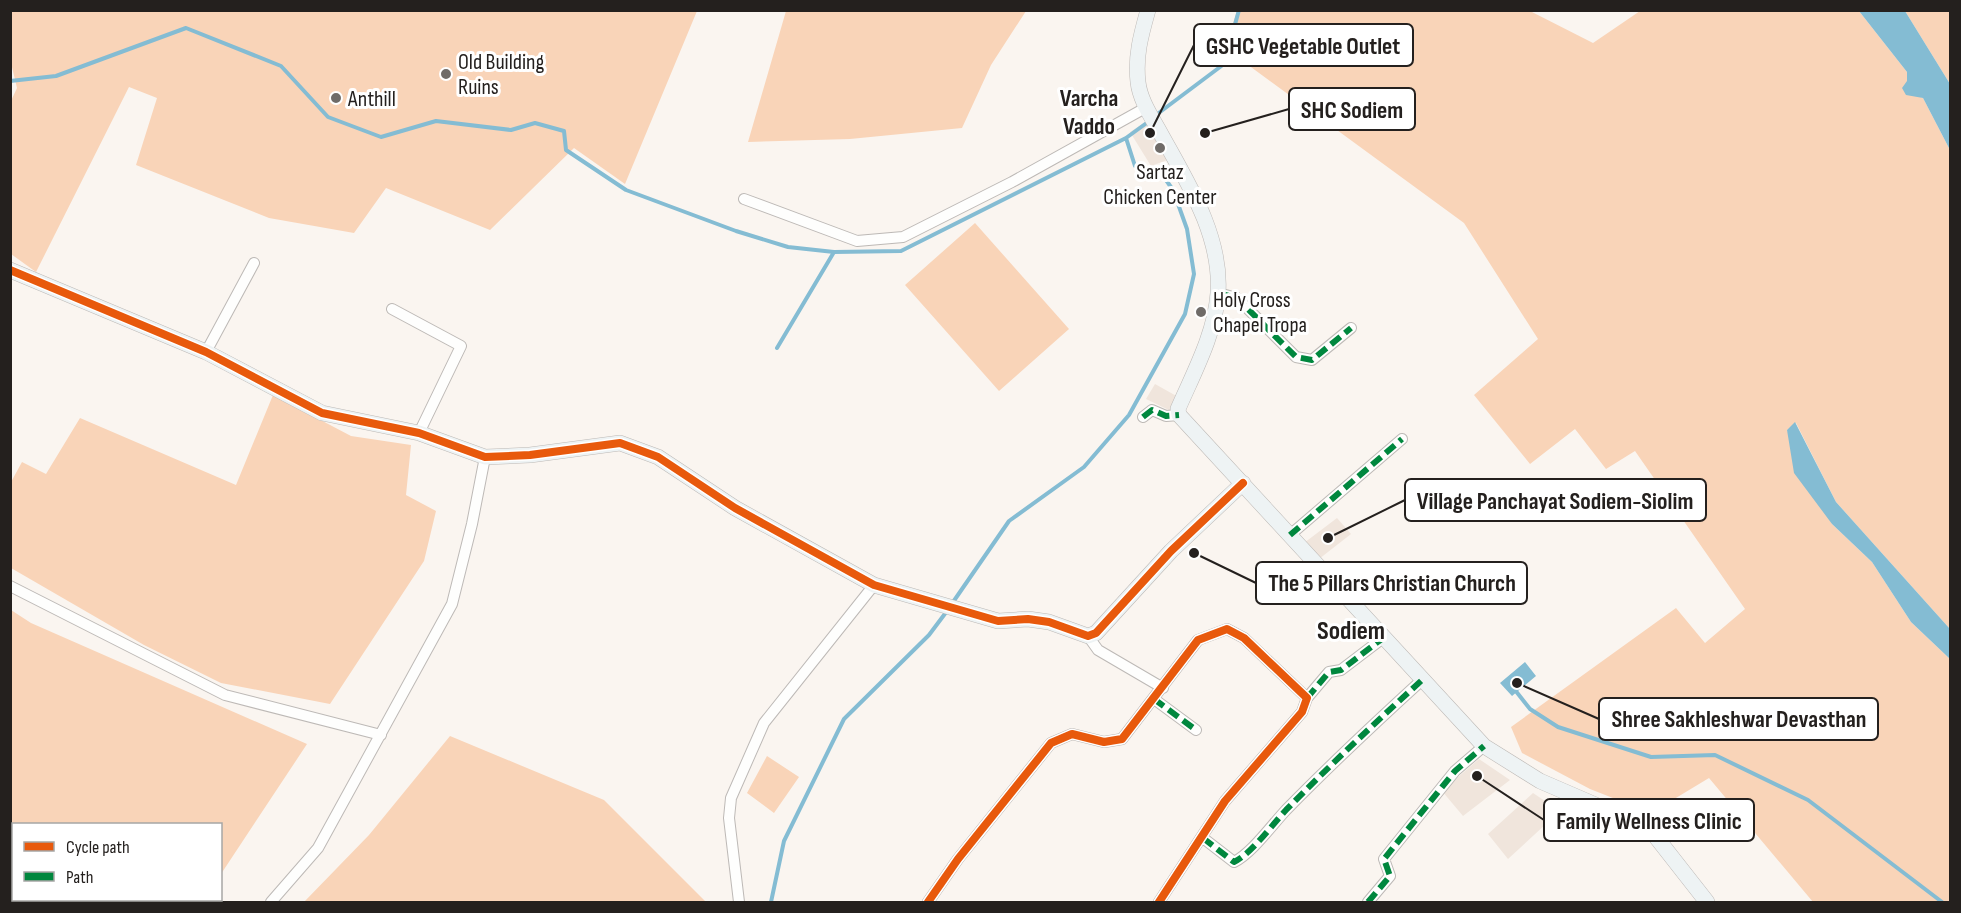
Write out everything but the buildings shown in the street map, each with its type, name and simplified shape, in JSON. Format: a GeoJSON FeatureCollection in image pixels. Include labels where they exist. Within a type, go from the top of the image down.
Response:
{"type":"FeatureCollection","features":[{"type":"Feature","properties":{"kind":"street"},"geometry":{"type":"LineString","coordinates":[[1148,10],[1137,47],[1138,84],[1151,115],[1187,182],[1211,237],[1217,264],[1218,292],[1214,319],[1178,409],[1179,415],[1484,747],[1540,781],[1649,828],[1707,903]]}},
{"type":"Feature","properties":{"kind":"street"},"geometry":{"type":"LineString","coordinates":[[744,200],[857,241],[903,237],[1151,115]]}},
{"type":"Feature","properties":{"kind":"street"},"geometry":{"type":"LineString","coordinates":[[206,352],[254,263]]}},
{"type":"Feature","properties":{"kind":"street"},"geometry":{"type":"LineString","coordinates":[[10,270],[206,352],[322,413],[419,433],[485,457],[530,455],[620,443],[658,457],[735,508],[874,585],[998,621],[1028,619],[1048,622],[1088,636],[1098,650],[1163,688]]}},
{"type":"Feature","properties":{"kind":"street"},"geometry":{"type":"LineString","coordinates":[[1218,292],[1237,298],[1296,357],[1312,360],[1351,328]]}},
{"type":"Feature","properties":{"kind":"street"},"geometry":{"type":"LineString","coordinates":[[392,309],[461,346],[419,433]]}},
{"type":"Feature","properties":{"kind":"street"},"geometry":{"type":"LineString","coordinates":[[1143,417],[1152,410],[1166,416],[1179,415]]}},
{"type":"Feature","properties":{"kind":"street"},"geometry":{"type":"LineString","coordinates":[[1290,535],[1402,439]]}},
{"type":"Feature","properties":{"kind":"street"},"geometry":{"type":"LineString","coordinates":[[271,903],[318,848],[452,604],[472,524],[485,457]]}},
{"type":"Feature","properties":{"kind":"street"},"geometry":{"type":"LineString","coordinates":[[1088,636],[1096,633],[1171,551],[1242,483]]}},
{"type":"Feature","properties":{"kind":"street"},"geometry":{"type":"LineString","coordinates":[[739,903],[729,818],[731,798],[765,723],[874,585]]}},
{"type":"Feature","properties":{"kind":"street"},"geometry":{"type":"LineString","coordinates":[[10,586],[225,695],[381,735]]}},
{"type":"Feature","properties":{"kind":"street"},"geometry":{"type":"LineString","coordinates":[[928,903],[958,859],[1051,743],[1072,734],[1104,742],[1122,739],[1198,640],[1227,629],[1244,638],[1307,698]]}},
{"type":"Feature","properties":{"kind":"street"},"geometry":{"type":"LineString","coordinates":[[1159,903],[1225,801],[1302,712],[1307,698],[1329,672],[1341,670],[1383,638]]}},
{"type":"Feature","properties":{"kind":"street"},"geometry":{"type":"LineString","coordinates":[[1203,838],[1234,862],[1245,857],[1260,837],[1351,745],[1422,680]]}},
{"type":"Feature","properties":{"kind":"street"},"geometry":{"type":"LineString","coordinates":[[1154,699],[1196,730]]}},
{"type":"Feature","properties":{"kind":"street"},"geometry":{"type":"LineString","coordinates":[[1368,903],[1390,876],[1384,859],[1455,771],[1484,747]]}},
{"type":"Feature","properties":{"kind":"shaded area"},"geometry":{"type":"Polygon","coordinates":[[[786,10],[1026,11],[991,65],[962,128],[850,139],[748,142],[786,10]]]}},
{"type":"Feature","properties":{"kind":"shaded area"},"geometry":{"type":"Polygon","coordinates":[[[10,11],[697,11],[625,184],[574,148],[490,230],[386,188],[354,233],[269,218],[136,165],[157,98],[129,87],[36,272],[11,254],[10,103],[17,88],[11,63],[10,11]]]}},
{"type":"Feature","properties":{"kind":"shaded area"},"geometry":{"type":"Polygon","coordinates":[[[1237,11],[1530,11],[1593,43],[1640,11],[1859,11],[1907,72],[1907,81],[1915,95],[1923,98],[1950,150],[1950,629],[1836,502],[1796,423],[1787,430],[1832,524],[1872,562],[1911,622],[1950,659],[1950,902],[1813,902],[1709,778],[1651,813],[1590,789],[1522,753],[1511,727],[1676,608],[1705,643],[1745,609],[1635,451],[1606,469],[1575,429],[1530,464],[1474,395],[1538,339],[1464,223],[1225,48],[1237,11]]]}},
{"type":"Feature","properties":{"kind":"shaded area"},"geometry":{"type":"Polygon","coordinates":[[[1905,11],[1950,11],[1950,84],[1905,11]]]}},
{"type":"Feature","properties":{"kind":"shaded area"},"geometry":{"type":"Polygon","coordinates":[[[1150,119],[1170,159],[1151,166],[1130,132],[1150,119]]]}},
{"type":"Feature","properties":{"kind":"shaded area"},"geometry":{"type":"Polygon","coordinates":[[[975,223],[1069,329],[999,391],[905,285],[975,223]]]}},
{"type":"Feature","properties":{"kind":"shaded area"},"geometry":{"type":"Polygon","coordinates":[[[1155,384],[1180,398],[1173,412],[1146,399],[1155,384]]]}},
{"type":"Feature","properties":{"kind":"shaded area"},"geometry":{"type":"Polygon","coordinates":[[[273,395],[351,436],[411,445],[406,495],[436,511],[424,561],[330,704],[221,683],[144,645],[11,568],[11,482],[22,462],[46,474],[80,418],[236,485],[273,395]]]}},
{"type":"Feature","properties":{"kind":"shaded area"},"geometry":{"type":"Polygon","coordinates":[[[1337,518],[1351,534],[1319,559],[1304,543],[1337,518]]]}},
{"type":"Feature","properties":{"kind":"shaded area"},"geometry":{"type":"Polygon","coordinates":[[[11,610],[31,623],[307,744],[222,872],[222,823],[12,823],[11,863],[11,610]]]}},
{"type":"Feature","properties":{"kind":"shaded area"},"geometry":{"type":"Polygon","coordinates":[[[450,736],[604,800],[706,902],[304,902],[369,835],[450,736]]]}},
{"type":"Feature","properties":{"kind":"shaded area"},"geometry":{"type":"Polygon","coordinates":[[[767,756],[799,777],[774,813],[747,793],[767,756]]]}},
{"type":"Feature","properties":{"kind":"shaded area"},"geometry":{"type":"Polygon","coordinates":[[[1479,759],[1510,780],[1463,816],[1442,791],[1479,759]]]}},
{"type":"Feature","properties":{"kind":"shaded area"},"geometry":{"type":"Polygon","coordinates":[[[1533,793],[1560,811],[1508,859],[1488,834],[1533,793]]]}},
{"type":"Feature","properties":{"kind":"water"},"geometry":{"type":"Polygon","coordinates":[[[1859,11],[1905,11],[1950,84],[1950,150],[1923,98],[1906,95],[1902,88],[1907,81],[1907,72],[1859,11]]]}},
{"type":"Feature","properties":{"kind":"water"},"geometry":{"type":"Polygon","coordinates":[[[1795,422],[1836,502],[1950,629],[1950,659],[1911,622],[1872,562],[1832,524],[1794,473],[1787,430],[1795,422]]]}},
{"type":"Feature","properties":{"kind":"water"},"geometry":{"type":"Polygon","coordinates":[[[1525,662],[1536,676],[1512,696],[1500,683],[1525,662]]]}},
{"type":"Feature","properties":{"kind":"waterway"},"geometry":{"type":"LineString","coordinates":[[1156,115],[1224,64],[1239,10]]}},
{"type":"Feature","properties":{"kind":"waterway"},"geometry":{"type":"LineString","coordinates":[[10,81],[56,76],[186,28],[281,66],[328,117],[381,137],[436,121],[511,130],[535,123],[564,131],[566,150],[626,190],[736,231],[788,247],[834,252],[901,251],[1126,138],[1148,122]]}},
{"type":"Feature","properties":{"kind":"waterway"},"geometry":{"type":"LineString","coordinates":[[951,605],[1009,521],[1084,467],[1129,415],[1185,314],[1194,274],[1187,229],[1173,190],[1159,170],[1135,166],[1126,138]]}},
{"type":"Feature","properties":{"kind":"waterway"},"geometry":{"type":"LineString","coordinates":[[777,348],[834,252]]}},
{"type":"Feature","properties":{"kind":"waterway"},"geometry":{"type":"LineString","coordinates":[[771,902],[784,841],[844,719],[929,635],[947,611]]}},
{"type":"Feature","properties":{"kind":"waterway"},"geometry":{"type":"LineString","coordinates":[[1515,690],[1530,709],[1558,727],[1651,757],[1715,755],[1808,800],[1942,902]]}},
{"type":"Feature","properties":{"kind":"marked path"},"geometry":{"type":"LineString","coordinates":[[1218,293],[1237,298],[1296,357],[1312,360],[1351,328]]}},
{"type":"Feature","properties":{"kind":"marked path"},"geometry":{"type":"LineString","coordinates":[[1143,417],[1152,410],[1166,416],[1179,415]]}},
{"type":"Feature","properties":{"kind":"marked path"},"geometry":{"type":"LineString","coordinates":[[1290,535],[1402,439]]}},
{"type":"Feature","properties":{"kind":"marked path"},"geometry":{"type":"LineString","coordinates":[[1307,698],[1329,672],[1341,670],[1383,638]]}},
{"type":"Feature","properties":{"kind":"marked path"},"geometry":{"type":"LineString","coordinates":[[1203,838],[1234,862],[1241,858],[1319,777],[1422,680]]}},
{"type":"Feature","properties":{"kind":"marked path"},"geometry":{"type":"LineString","coordinates":[[1154,699],[1196,730]]}},
{"type":"Feature","properties":{"kind":"marked path"},"geometry":{"type":"LineString","coordinates":[[1368,902],[1390,876],[1384,859],[1455,771],[1484,746]]}},
{"type":"Feature","properties":{"kind":"cycle path"},"geometry":{"type":"LineString","coordinates":[[10,270],[206,352],[322,413],[419,433],[485,457],[530,455],[620,443],[658,457],[735,508],[874,585],[998,621],[1028,619],[1049,622],[1088,636],[1096,633],[1171,551],[1243,483]]}},
{"type":"Feature","properties":{"kind":"cycle path"},"geometry":{"type":"LineString","coordinates":[[928,902],[958,859],[1051,743],[1072,734],[1104,742],[1122,739],[1198,640],[1227,629],[1244,638],[1307,698],[1302,712],[1225,801],[1159,902]]}},
{"type":"Feature","properties":{"kind":"place","name":"Old Building Ruins"},"geometry":{"type":"Point","coordinates":[446,74]}},
{"type":"Feature","properties":{"kind":"place","name":"Anthill"},"geometry":{"type":"Point","coordinates":[336,98]}},
{"type":"Feature","properties":{"kind":"place","name":"GSHC Vegetable Outlet"},"geometry":{"type":"Point","coordinates":[1150,133]}},
{"type":"Feature","properties":{"kind":"place","name":"SHC Sodiem"},"geometry":{"type":"Point","coordinates":[1205,133]}},
{"type":"Feature","properties":{"kind":"place","name":"Sartaz Chicken Center"},"geometry":{"type":"Point","coordinates":[1160,148]}},
{"type":"Feature","properties":{"kind":"place","name":"Holy Cross Chapel Tropa"},"geometry":{"type":"Point","coordinates":[1201,312]}},
{"type":"Feature","properties":{"kind":"place","name":"Village Panchayat Sodiem-Siolim"},"geometry":{"type":"Point","coordinates":[1328,538]}},
{"type":"Feature","properties":{"kind":"place","name":"The 5 Pillars Christian Church"},"geometry":{"type":"Point","coordinates":[1194,553]}},
{"type":"Feature","properties":{"kind":"place","name":"Shree Sakhleshwar Devasthan"},"geometry":{"type":"Point","coordinates":[1517,683]}},
{"type":"Feature","properties":{"kind":"place","name":"Family Wellness Clinic"},"geometry":{"type":"Point","coordinates":[1477,776]}},
{"type":"Feature","properties":{"kind":"district","name":"Varcha Vaddo"},"geometry":{"type":"Point","coordinates":[1089,112]}},
{"type":"Feature","properties":{"kind":"district","name":"Sodiem"},"geometry":{"type":"Point","coordinates":[1351,630]}}]}
